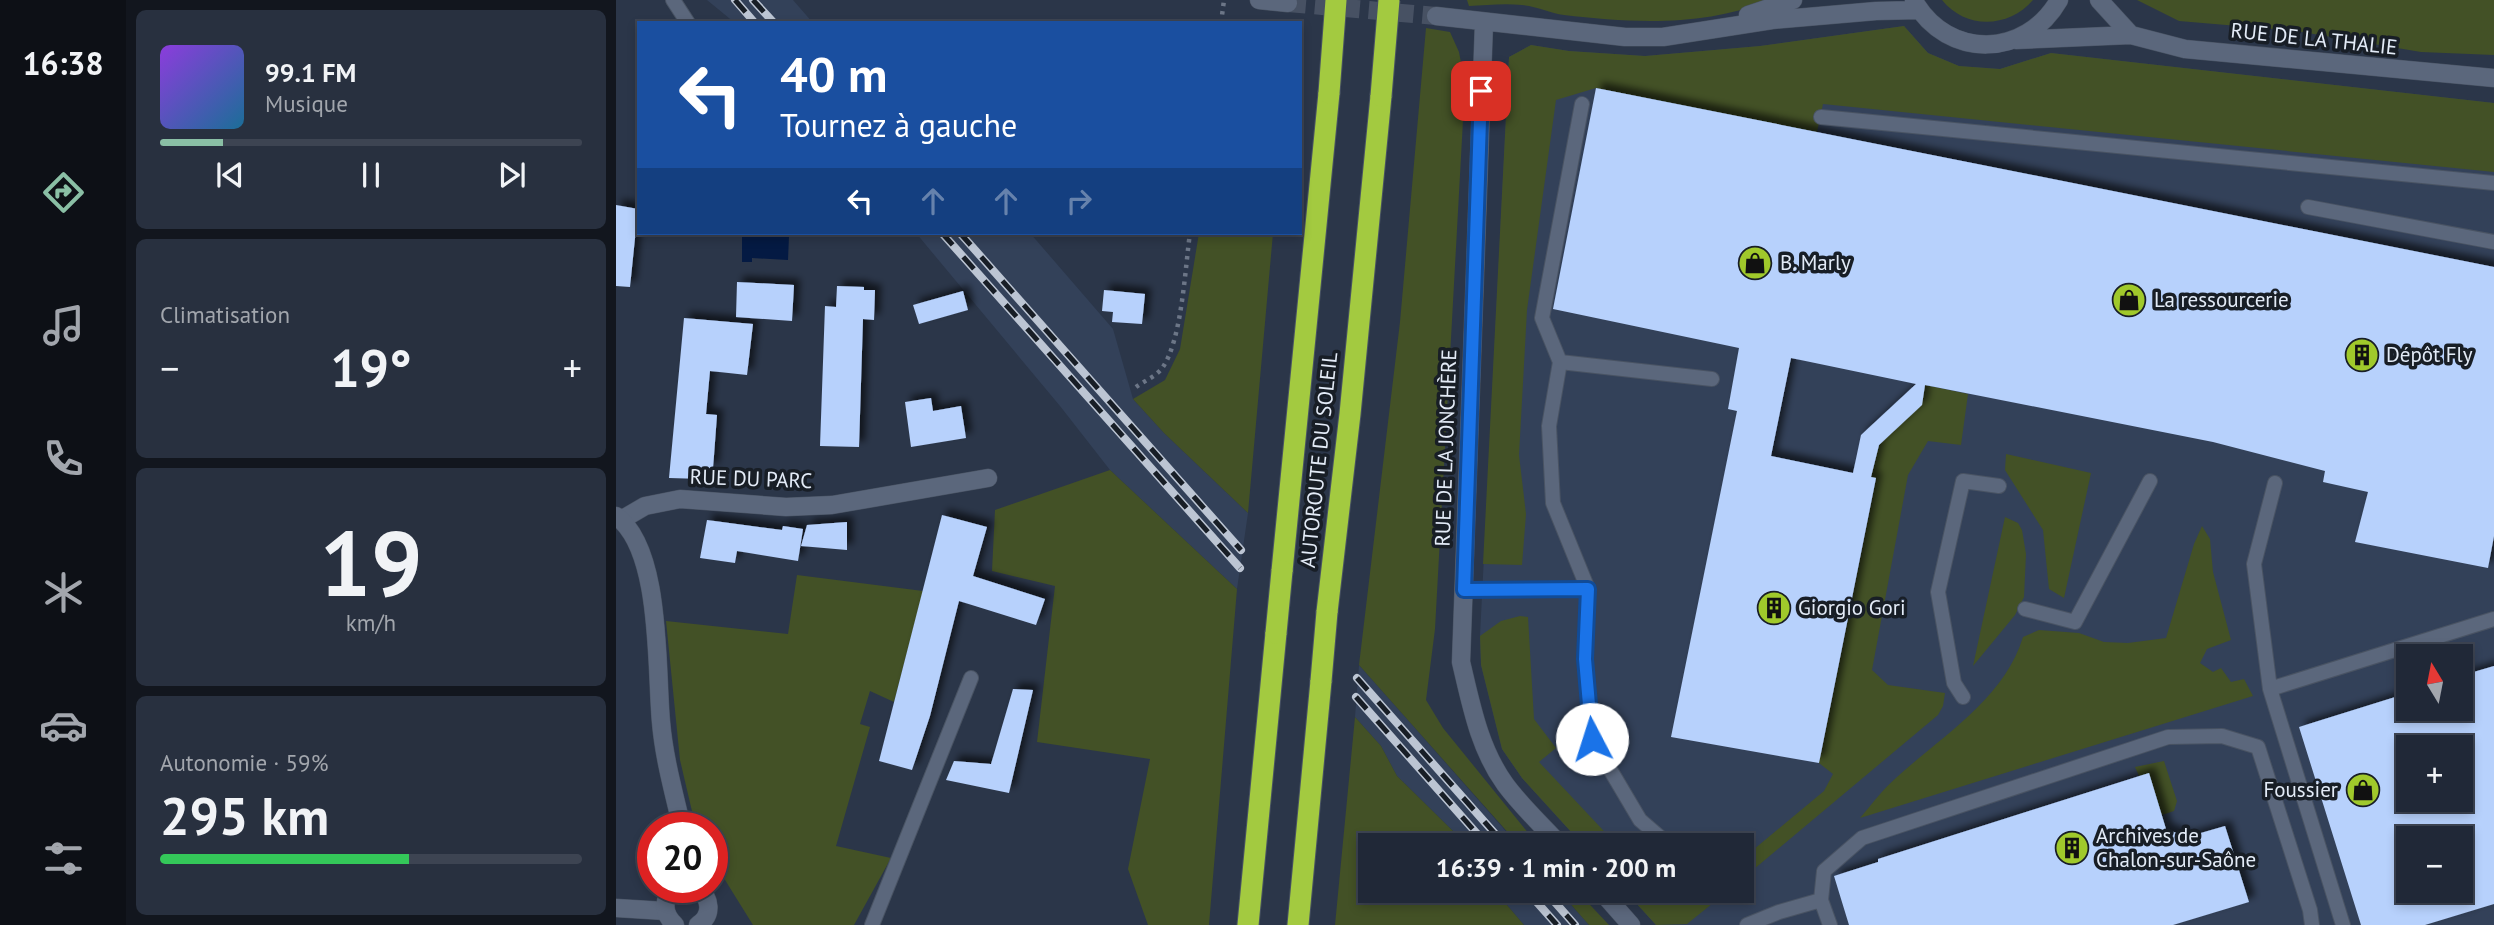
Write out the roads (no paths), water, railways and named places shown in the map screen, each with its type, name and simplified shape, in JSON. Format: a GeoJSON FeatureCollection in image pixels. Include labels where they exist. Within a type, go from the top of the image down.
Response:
{"type":"FeatureCollection","features":[{"type":"Feature","properties":{"kind":"highway","name":"AUTOROUTE DU SOLEIL"},"geometry":{"type":"LineString","coordinates":[[1248,925],[1336,0]]}},
{"type":"Feature","properties":{"kind":"highway","name":"AUTOROUTE DU SOLEIL"},"geometry":{"type":"LineString","coordinates":[[1298,925],[1389,0]]}},
{"type":"Feature","properties":{"kind":"street"},"geometry":{"type":"LineString","coordinates":[[1259,0],[1288,3]]}},
{"type":"Feature","properties":{"kind":"street"},"geometry":{"type":"LineString","coordinates":[[1663,37],[1763,11],[1793,0]]}},
{"type":"Feature","properties":{"kind":"street"},"geometry":{"type":"LineString","coordinates":[[2016,40],[2042,23],[2059,0]]}},
{"type":"Feature","properties":{"kind":"street"},"geometry":{"type":"LineString","coordinates":[[2099,0],[2131,35]]}},
{"type":"Feature","properties":{"kind":"street"},"geometry":{"type":"LineString","coordinates":[[1436,16],[1625,37],[1663,37],[1772,20],[1917,5]]}},
{"type":"Feature","properties":{"kind":"street","name":"RUE DE LA THALIE"},"geometry":{"type":"LineString","coordinates":[[1917,5],[1939,30],[1967,43],[2000,44],[2016,40],[2131,35],[2185,48],[2494,78]]}},
{"type":"Feature","properties":{"kind":"street","name":"RUE DE LA JONCHÈRE"},"geometry":{"type":"LineString","coordinates":[[1484,23],[1461,662],[1482,742],[1505,784],[1549,833]]}},
{"type":"Feature","properties":{"kind":"street","name":"RUE DU PARC"},"geometry":{"type":"LineString","coordinates":[[678,812],[661,723],[648,572],[642,550],[619,518],[645,506],[680,499],[786,507],[832,505],[988,478]]}},
{"type":"Feature","properties":{"kind":"street"},"geometry":{"type":"LineString","coordinates":[[703,924],[708,903]]}},
{"type":"Feature","properties":{"kind":"street"},"geometry":{"type":"LineString","coordinates":[[1612,903],[1631,925]]}},
{"type":"Feature","properties":{"kind":"street"},"geometry":{"type":"LineString","coordinates":[[616,908],[670,918]]}},
{"type":"Feature","properties":{"kind":"lane"},"geometry":{"type":"LineString","coordinates":[[673,0],[687,21]]}},
{"type":"Feature","properties":{"kind":"lane"},"geometry":{"type":"LineString","coordinates":[[1582,104],[1542,318],[1560,362],[1549,426],[1553,503],[1588,589],[1585,659],[1592,739],[1640,820],[1655,833]]}},
{"type":"Feature","properties":{"kind":"lane"},"geometry":{"type":"LineString","coordinates":[[1821,117],[2494,183]]}},
{"type":"Feature","properties":{"kind":"lane"},"geometry":{"type":"LineString","coordinates":[[2308,207],[2494,242]]}},
{"type":"Feature","properties":{"kind":"lane"},"geometry":{"type":"LineString","coordinates":[[1560,362],[1712,379]]}},
{"type":"Feature","properties":{"kind":"lane"},"geometry":{"type":"LineString","coordinates":[[1963,697],[1954,683],[1938,592],[1963,481],[1999,486]]}},
{"type":"Feature","properties":{"kind":"lane"},"geometry":{"type":"LineString","coordinates":[[2025,609],[2075,622],[2150,481]]}},
{"type":"Feature","properties":{"kind":"lane"},"geometry":{"type":"LineString","coordinates":[[2275,483],[2254,564],[2270,689],[2343,925]]}},
{"type":"Feature","properties":{"kind":"lane"},"geometry":{"type":"LineString","coordinates":[[1464,590],[1588,589]]}},
{"type":"Feature","properties":{"kind":"lane"},"geometry":{"type":"LineString","coordinates":[[2270,689],[2494,619]]}},
{"type":"Feature","properties":{"kind":"lane"},"geometry":{"type":"LineString","coordinates":[[872,925],[971,678]]}},
{"type":"Feature","properties":{"kind":"lane"},"geometry":{"type":"LineString","coordinates":[[1830,925],[1821,900],[1824,871],[1862,838],[2168,737],[2222,736],[2258,747],[2311,910],[2312,925]]}},
{"type":"Feature","properties":{"kind":"lane"},"geometry":{"type":"LineString","coordinates":[[1746,925],[1821,900]]}},
{"type":"Feature","properties":{"kind":"water"},"geometry":{"type":"Polygon","coordinates":[[[742,235],[789,236],[788,260],[752,258],[752,262],[742,262],[742,235]]]}},
{"type":"Feature","properties":{"kind":"tunnel"},"geometry":{"type":"LineString","coordinates":[[1288,3],[1436,16]]}},
{"type":"Feature","properties":{"kind":"railway"},"geometry":{"type":"LineString","coordinates":[[735,0],[753,21]]}},
{"type":"Feature","properties":{"kind":"railway"},"geometry":{"type":"LineString","coordinates":[[753,0],[772,21]]}},
{"type":"Feature","properties":{"kind":"railway"},"geometry":{"type":"LineString","coordinates":[[944,235],[1240,568]]}},
{"type":"Feature","properties":{"kind":"railway"},"geometry":{"type":"LineString","coordinates":[[962,235],[1241,550]]}},
{"type":"Feature","properties":{"kind":"railway"},"geometry":{"type":"LineString","coordinates":[[1357,678],[1494,833]]}},
{"type":"Feature","properties":{"kind":"railway"},"geometry":{"type":"LineString","coordinates":[[1356,697],[1476,833]]}},
{"type":"Feature","properties":{"kind":"railway"},"geometry":{"type":"LineString","coordinates":[[1538,903],[1557,925]]}},
{"type":"Feature","properties":{"kind":"railway"},"geometry":{"type":"LineString","coordinates":[[1556,903],[1575,925]]}},
{"type":"Feature","properties":{"kind":"place","name":"B. Marly"},"geometry":{"type":"Point","coordinates":[1755,263]}},
{"type":"Feature","properties":{"kind":"place","name":"La ressourcerie"},"geometry":{"type":"Point","coordinates":[2129,300]}},
{"type":"Feature","properties":{"kind":"place","name":"Dépôt Fly"},"geometry":{"type":"Point","coordinates":[2362,355]}},
{"type":"Feature","properties":{"kind":"place","name":"Giorgio Gori"},"geometry":{"type":"Point","coordinates":[1774,608]}},
{"type":"Feature","properties":{"kind":"place","name":"Foussier"},"geometry":{"type":"Point","coordinates":[2363,790]}},
{"type":"Feature","properties":{"kind":"place","name":"Archives de Chalon-sur-Saône"},"geometry":{"type":"Point","coordinates":[2072,848]}}]}
